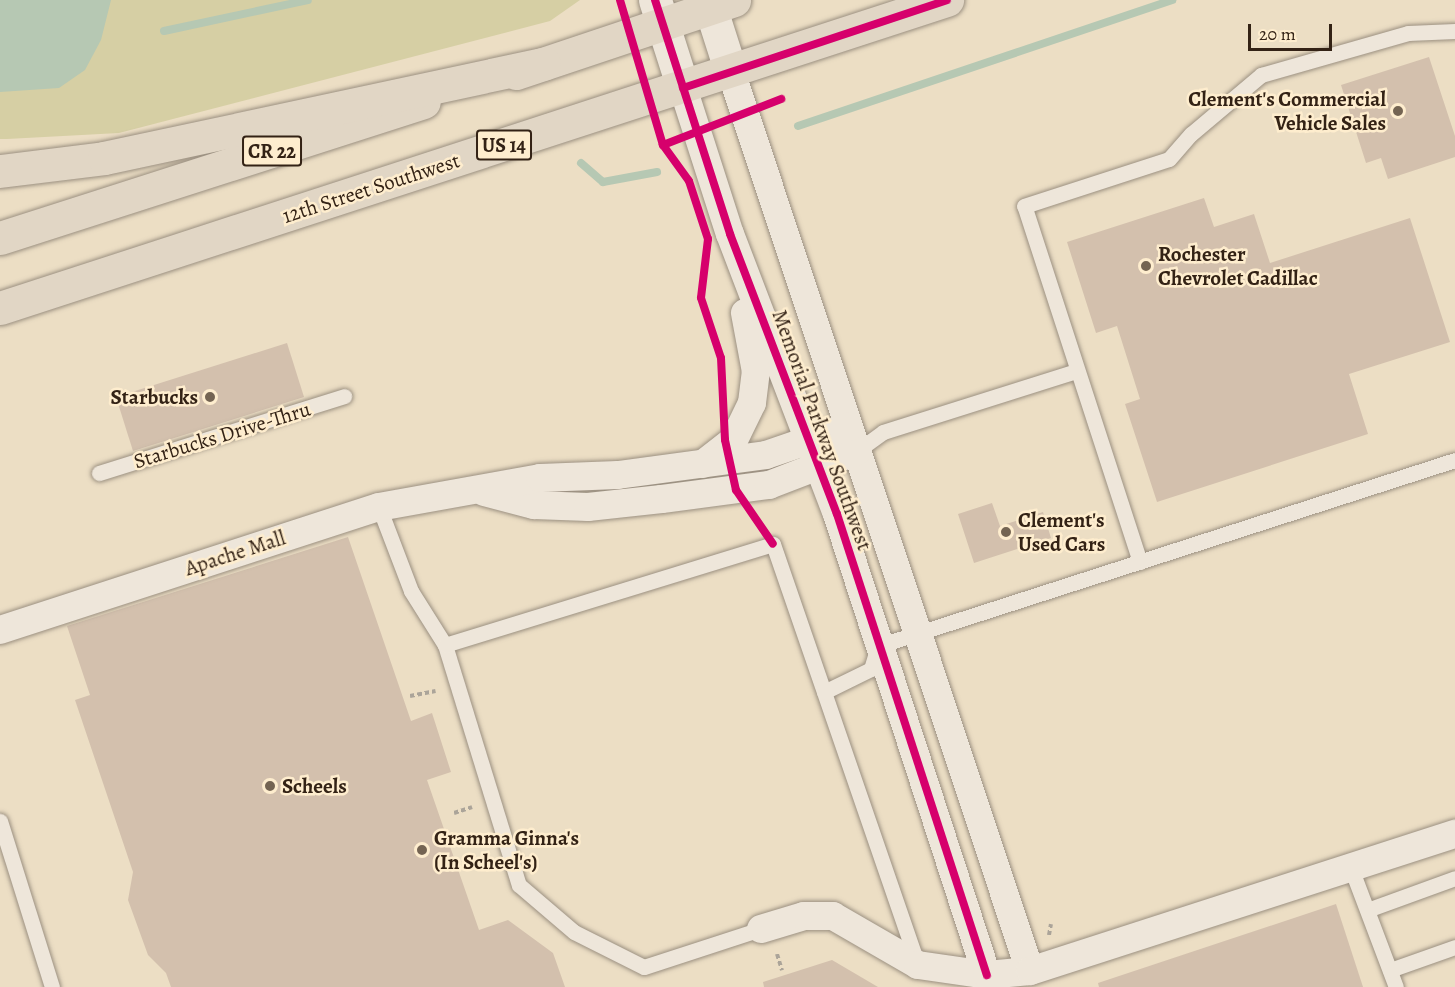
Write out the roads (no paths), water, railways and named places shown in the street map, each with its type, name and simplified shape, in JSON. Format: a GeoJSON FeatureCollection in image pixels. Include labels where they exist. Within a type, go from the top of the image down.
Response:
{"type":"FeatureCollection","features":[{"type":"Feature","properties":{"kind":"main road","name":"12th Street Southwest"},"geometry":{"type":"LineString","coordinates":[[0,308],[947,0]]}},
{"type":"Feature","properties":{"kind":"main road"},"geometry":{"type":"LineString","coordinates":[[0,171],[104,158],[544,64],[659,12],[717,3]]}},
{"type":"Feature","properties":{"kind":"main road","name":"CR 22"},"geometry":{"type":"LineString","coordinates":[[0,238],[544,64]]}},
{"type":"Feature","properties":{"kind":"street","name":"Memorial Parkway Southwest"},"geometry":{"type":"LineString","coordinates":[[717,3],[731,72],[852,439],[921,633],[1029,971]]}},
{"type":"Feature","properties":{"kind":"street","name":"Memorial Parkway Southwest"},"geometry":{"type":"LineString","coordinates":[[659,12],[730,234],[811,453],[837,514],[878,646],[987,975]]}},
{"type":"Feature","properties":{"kind":"street"},"geometry":{"type":"LineString","coordinates":[[700,466],[722,454],[734,440],[752,403],[756,372],[730,234]]}},
{"type":"Feature","properties":{"kind":"street"},"geometry":{"type":"LineString","coordinates":[[474,489],[534,505],[588,507],[769,485],[811,453],[852,439]]}},
{"type":"Feature","properties":{"kind":"street","name":"Apache Mall"},"geometry":{"type":"LineString","coordinates":[[0,630],[379,507],[540,478],[700,466],[766,455],[811,453]]}},
{"type":"Feature","properties":{"kind":"street"},"geometry":{"type":"LineString","coordinates":[[760,929],[804,916],[833,916],[918,965],[987,975],[1029,971],[1455,834]]}},
{"type":"Feature","properties":{"kind":"lane"},"geometry":{"type":"LineString","coordinates":[[1140,562],[1024,206],[1169,159],[1191,134],[1261,75],[1408,33],[1455,32]]}},
{"type":"Feature","properties":{"kind":"lane"},"geometry":{"type":"LineString","coordinates":[[852,439],[883,432],[1077,370]]}},
{"type":"Feature","properties":{"kind":"lane","name":"Starbucks Drive-Thru"},"geometry":{"type":"LineString","coordinates":[[99,473],[344,396]]}},
{"type":"Feature","properties":{"kind":"lane"},"geometry":{"type":"LineString","coordinates":[[852,439],[883,432]]}},
{"type":"Feature","properties":{"kind":"lane"},"geometry":{"type":"LineString","coordinates":[[824,692],[871,669],[878,646],[1455,460]]}},
{"type":"Feature","properties":{"kind":"lane"},"geometry":{"type":"LineString","coordinates":[[379,507],[411,591],[445,645],[519,885],[574,932],[644,967],[760,929]]}},
{"type":"Feature","properties":{"kind":"lane"},"geometry":{"type":"LineString","coordinates":[[445,645],[773,544],[918,965]]}},
{"type":"Feature","properties":{"kind":"lane"},"geometry":{"type":"LineString","coordinates":[[0,821],[52,987]]}},
{"type":"Feature","properties":{"kind":"lane"},"geometry":{"type":"LineString","coordinates":[[1351,868],[1370,909],[1396,987]]}},
{"type":"Feature","properties":{"kind":"lane"},"geometry":{"type":"LineString","coordinates":[[1370,909],[1455,878]]}},
{"type":"Feature","properties":{"kind":"lane"},"geometry":{"type":"LineString","coordinates":[[1390,970],[1455,947]]}},
{"type":"Feature","properties":{"kind":"waterway"},"geometry":{"type":"LineString","coordinates":[[164,31],[308,0]]}},
{"type":"Feature","properties":{"kind":"waterway"},"geometry":{"type":"LineString","coordinates":[[798,126],[1172,0]]}},
{"type":"Feature","properties":{"kind":"waterway"},"geometry":{"type":"LineString","coordinates":[[581,163],[603,182],[657,172]]}},
{"type":"Feature","properties":{"kind":"place","name":"Clement's Commercial Vehicle Sales"},"geometry":{"type":"Point","coordinates":[1398,111]}},
{"type":"Feature","properties":{"kind":"place","name":"Rochester Chevrolet Cadillac"},"geometry":{"type":"Point","coordinates":[1146,266]}},
{"type":"Feature","properties":{"kind":"place","name":"Starbucks"},"geometry":{"type":"Point","coordinates":[210,397]}},
{"type":"Feature","properties":{"kind":"place","name":"Clement's Used Cars"},"geometry":{"type":"Point","coordinates":[1006,532]}},
{"type":"Feature","properties":{"kind":"place","name":"Scheels"},"geometry":{"type":"Point","coordinates":[270,786]}},
{"type":"Feature","properties":{"kind":"place","name":"Gramma Ginna's (In Scheel's)"},"geometry":{"type":"Point","coordinates":[422,850]}}]}
